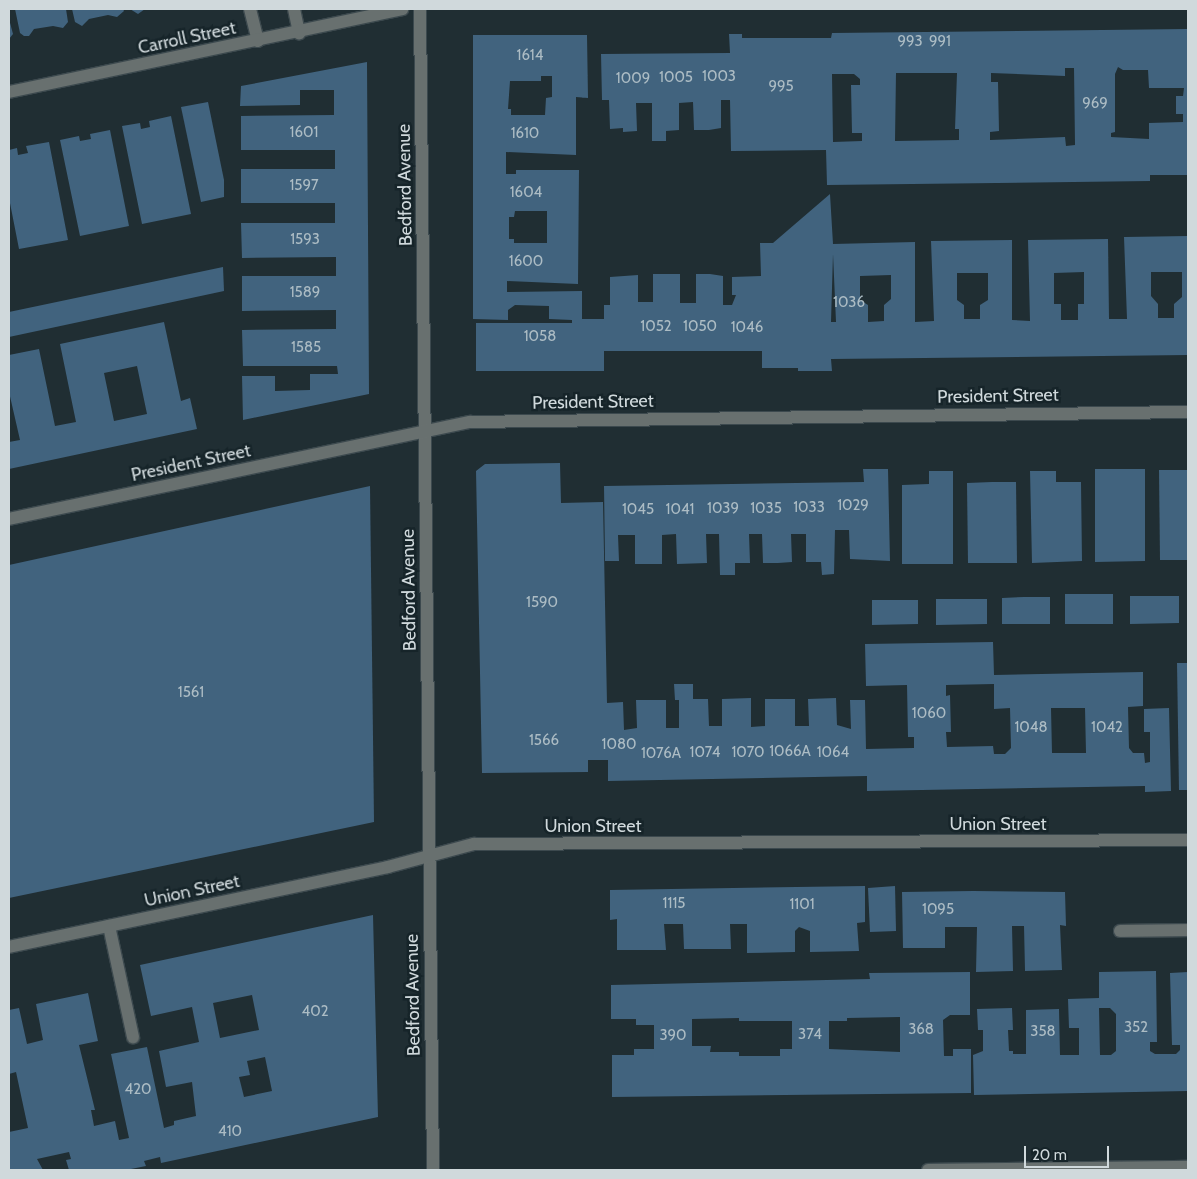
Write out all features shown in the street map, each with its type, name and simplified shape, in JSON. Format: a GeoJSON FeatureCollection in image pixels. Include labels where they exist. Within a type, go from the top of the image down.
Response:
{"type":"FeatureCollection","features":[{"type":"Feature","properties":{"kind":"street"},"geometry":{"type":"LineString","coordinates":[[250,9],[258,41]]}},
{"type":"Feature","properties":{"kind":"street"},"geometry":{"type":"LineString","coordinates":[[294,9],[299,33]]}},
{"type":"Feature","properties":{"kind":"street","name":"Carroll Street"},"geometry":{"type":"LineString","coordinates":[[9,92],[299,33],[402,9]]}},
{"type":"Feature","properties":{"kind":"street","name":"Bedford Avenue"},"geometry":{"type":"LineString","coordinates":[[420,9],[433,1170]]}},
{"type":"Feature","properties":{"kind":"street","name":"President Street"},"geometry":{"type":"LineString","coordinates":[[9,519],[470,422],[1188,412]]}},
{"type":"Feature","properties":{"kind":"street","name":"Union Street"},"geometry":{"type":"LineString","coordinates":[[9,947],[430,856],[474,844],[1188,840]]}},
{"type":"Feature","properties":{"kind":"street"},"geometry":{"type":"LineString","coordinates":[[110,926],[133,1037]]}},
{"type":"Feature","properties":{"kind":"street"},"geometry":{"type":"LineString","coordinates":[[1120,930],[1188,930]]}},
{"type":"Feature","properties":{"kind":"street"},"geometry":{"type":"LineString","coordinates":[[928,1170],[1188,1167]]}},
{"type":"Feature","properties":{"kind":"building"},"geometry":{"type":"Polygon","coordinates":[[[15,9],[66,9],[68,22],[63,28],[53,26],[34,29],[29,36],[24,36],[20,33],[15,9]]]}},
{"type":"Feature","properties":{"kind":"building"},"geometry":{"type":"Polygon","coordinates":[[[72,9],[123,9],[124,11],[117,17],[108,15],[89,19],[82,26],[75,22],[72,9]]]}},
{"type":"Feature","properties":{"kind":"building"},"geometry":{"type":"Polygon","coordinates":[[[130,9],[145,9],[138,14],[130,9]]]}},
{"type":"Feature","properties":{"kind":"building"},"geometry":{"type":"Polygon","coordinates":[[[9,19],[13,34],[9,39],[9,19]]]}},
{"type":"Feature","properties":{"kind":"building"},"geometry":{"type":"Polygon","coordinates":[[[1188,29],[1188,175],[1150,175],[1150,181],[827,185],[826,150],[731,151],[730,100],[721,100],[721,128],[694,130],[693,102],[679,103],[679,130],[666,131],[666,141],[652,141],[652,103],[636,103],[637,131],[623,132],[623,128],[610,129],[609,100],[602,100],[601,54],[730,53],[729,34],[742,34],[742,38],[831,38],[832,33],[1188,29]],[[1118,67],[1115,74],[1115,132],[1111,133],[1111,137],[1149,139],[1149,123],[1183,122],[1183,114],[1176,114],[1176,96],[1183,96],[1184,88],[1149,88],[1148,70],[1123,70],[1118,67]],[[1065,68],[1065,76],[991,73],[991,82],[998,82],[999,131],[990,132],[990,140],[1065,137],[1066,146],[1075,145],[1074,68],[1065,68]],[[896,73],[895,141],[959,140],[959,129],[955,129],[957,73],[896,73]],[[832,74],[833,142],[862,141],[862,133],[852,133],[851,85],[860,85],[860,79],[854,74],[832,74]]]}},
{"type":"Feature","properties":{"kind":"building"},"geometry":{"type":"Polygon","coordinates":[[[473,35],[587,35],[588,98],[576,97],[576,155],[506,152],[506,174],[516,174],[516,170],[579,170],[578,284],[507,281],[507,292],[582,291],[582,319],[604,319],[604,305],[610,305],[610,277],[638,275],[638,302],[653,302],[653,274],[680,274],[680,303],[696,303],[696,274],[723,276],[723,305],[732,305],[736,295],[732,295],[732,277],[761,276],[760,243],[773,243],[830,194],[833,244],[915,242],[915,322],[934,321],[931,241],[1012,240],[1012,320],[1030,321],[1028,240],[1108,239],[1109,319],[1127,319],[1124,237],[1188,236],[1188,355],[831,359],[832,371],[798,371],[798,368],[762,368],[762,351],[604,351],[604,371],[476,371],[476,323],[572,323],[572,320],[549,319],[549,306],[515,305],[508,310],[508,320],[473,319],[473,35]],[[541,76],[541,81],[510,81],[508,109],[511,109],[511,115],[545,115],[546,98],[552,97],[552,76],[541,76]],[[515,211],[514,217],[509,217],[509,239],[514,239],[514,243],[547,243],[547,211],[515,211]],[[833,254],[831,322],[836,322],[833,254]],[[1084,272],[1054,273],[1054,304],[1061,304],[1061,320],[1078,320],[1078,304],[1084,304],[1084,272]],[[1151,272],[1151,296],[1158,304],[1158,318],[1174,318],[1174,304],[1182,297],[1182,272],[1151,272]],[[957,273],[957,300],[964,305],[964,319],[980,319],[980,305],[988,300],[988,273],[957,273]],[[891,275],[860,276],[860,300],[868,305],[868,322],[884,321],[884,305],[891,299],[891,275]]]}},
{"type":"Feature","properties":{"kind":"building"},"geometry":{"type":"Polygon","coordinates":[[[367,62],[369,394],[243,420],[242,376],[275,376],[275,391],[310,390],[310,374],[338,374],[337,366],[243,366],[242,330],[336,329],[336,310],[242,311],[242,276],[336,276],[336,257],[242,258],[241,223],[335,223],[335,203],[241,203],[241,169],[335,169],[335,150],[241,150],[241,116],[334,115],[334,90],[300,90],[300,105],[240,106],[241,86],[367,62]]]}},
{"type":"Feature","properties":{"kind":"building"},"geometry":{"type":"Polygon","coordinates":[[[208,102],[224,180],[224,197],[201,202],[181,107],[208,102]]]}},
{"type":"Feature","properties":{"kind":"building"},"geometry":{"type":"Polygon","coordinates":[[[171,116],[191,214],[142,224],[122,126],[140,123],[141,129],[150,127],[149,121],[171,116]]]}},
{"type":"Feature","properties":{"kind":"building"},"geometry":{"type":"Polygon","coordinates":[[[110,130],[129,226],[80,236],[60,140],[79,136],[80,141],[91,139],[90,134],[110,130]]]}},
{"type":"Feature","properties":{"kind":"building"},"geometry":{"type":"Polygon","coordinates":[[[49,142],[68,240],[19,249],[9,198],[9,150],[17,148],[18,155],[28,153],[26,146],[49,142]]]}},
{"type":"Feature","properties":{"kind":"building"},"geometry":{"type":"Polygon","coordinates":[[[223,267],[224,291],[9,337],[9,312],[223,267]]]}},
{"type":"Feature","properties":{"kind":"building"},"geometry":{"type":"Polygon","coordinates":[[[164,322],[181,401],[190,398],[197,429],[9,469],[9,442],[20,440],[9,392],[9,355],[39,349],[55,426],[76,422],[60,344],[164,322]],[[137,366],[104,373],[114,421],[147,414],[137,366]]]}},
{"type":"Feature","properties":{"kind":"building"},"geometry":{"type":"Polygon","coordinates":[[[560,463],[561,503],[603,502],[607,703],[623,702],[624,730],[637,728],[636,700],[666,700],[666,728],[679,728],[679,700],[675,700],[674,684],[693,684],[693,699],[708,699],[709,726],[722,726],[722,699],[751,698],[751,727],[765,726],[765,699],[795,699],[795,726],[809,726],[808,699],[836,698],[837,725],[851,729],[850,700],[865,700],[866,749],[914,748],[914,737],[908,737],[907,685],[866,686],[865,644],[993,642],[994,675],[1143,672],[1143,706],[1128,707],[1129,748],[1133,753],[1144,753],[1145,763],[1150,762],[1150,732],[1144,732],[1144,709],[1169,708],[1171,791],[1145,792],[1145,786],[867,791],[867,776],[608,781],[608,760],[588,760],[588,772],[482,773],[476,471],[485,464],[560,463]],[[994,684],[946,685],[946,696],[950,695],[951,732],[946,732],[947,747],[993,746],[994,754],[1005,754],[1011,748],[1010,708],[994,709],[994,684]],[[1051,708],[1052,753],[1086,753],[1085,708],[1051,708]]]}},
{"type":"Feature","properties":{"kind":"building"},"geometry":{"type":"Polygon","coordinates":[[[863,469],[888,469],[890,561],[850,559],[849,530],[835,530],[834,574],[822,575],[821,562],[806,562],[806,534],[791,534],[792,562],[763,563],[762,534],[749,534],[750,563],[735,563],[735,575],[720,575],[719,534],[706,534],[707,563],[677,564],[676,534],[662,535],[662,564],[635,564],[635,535],[618,535],[619,561],[605,561],[604,486],[864,482],[863,469]]]}},
{"type":"Feature","properties":{"kind":"building"},"geometry":{"type":"Polygon","coordinates":[[[1095,469],[1145,469],[1145,561],[1095,562],[1095,469]]]}},
{"type":"Feature","properties":{"kind":"building"},"geometry":{"type":"Polygon","coordinates":[[[1159,470],[1188,470],[1188,560],[1160,560],[1159,470]]]}},
{"type":"Feature","properties":{"kind":"building"},"geometry":{"type":"Polygon","coordinates":[[[929,471],[953,471],[953,564],[902,564],[902,485],[929,484],[929,471]]]}},
{"type":"Feature","properties":{"kind":"building"},"geometry":{"type":"Polygon","coordinates":[[[1030,471],[1056,471],[1056,482],[1081,482],[1082,561],[1032,563],[1030,471]]]}},
{"type":"Feature","properties":{"kind":"building"},"geometry":{"type":"Polygon","coordinates":[[[1016,482],[1017,563],[968,563],[967,483],[1016,482]]]}},
{"type":"Feature","properties":{"kind":"building"},"geometry":{"type":"Polygon","coordinates":[[[370,486],[374,822],[9,898],[9,565],[370,486]]]}},
{"type":"Feature","properties":{"kind":"building"},"geometry":{"type":"Polygon","coordinates":[[[1065,594],[1113,594],[1113,624],[1065,624],[1065,594]]]}},
{"type":"Feature","properties":{"kind":"building"},"geometry":{"type":"Polygon","coordinates":[[[1130,596],[1179,596],[1179,623],[1130,624],[1130,596]]]}},
{"type":"Feature","properties":{"kind":"building"},"geometry":{"type":"Polygon","coordinates":[[[1050,597],[1050,624],[1002,624],[1002,598],[1050,597]]]}},
{"type":"Feature","properties":{"kind":"building"},"geometry":{"type":"Polygon","coordinates":[[[936,599],[987,599],[987,624],[936,625],[936,599]]]}},
{"type":"Feature","properties":{"kind":"building"},"geometry":{"type":"Polygon","coordinates":[[[872,600],[918,600],[918,624],[872,625],[872,600]]]}},
{"type":"Feature","properties":{"kind":"building"},"geometry":{"type":"Polygon","coordinates":[[[1177,663],[1188,663],[1188,790],[1179,790],[1177,663]]]}},
{"type":"Feature","properties":{"kind":"building"},"geometry":{"type":"Polygon","coordinates":[[[865,886],[865,922],[857,923],[859,951],[810,952],[810,931],[799,927],[795,931],[795,952],[747,953],[747,924],[730,924],[731,949],[684,949],[683,924],[664,924],[666,950],[617,950],[617,919],[610,920],[610,890],[865,886]]]}},
{"type":"Feature","properties":{"kind":"building"},"geometry":{"type":"Polygon","coordinates":[[[895,886],[896,931],[870,932],[868,888],[895,886]]]}},
{"type":"Feature","properties":{"kind":"building"},"geometry":{"type":"Polygon","coordinates":[[[902,892],[1065,892],[1066,926],[1060,925],[1062,970],[1025,971],[1024,926],[1012,926],[1013,971],[976,972],[977,927],[945,927],[945,948],[903,948],[902,892]]]}},
{"type":"Feature","properties":{"kind":"building"},"geometry":{"type":"Polygon","coordinates":[[[373,915],[378,1117],[161,1163],[160,1157],[144,1161],[146,1166],[126,1170],[69,1170],[66,1160],[71,1159],[69,1152],[37,1159],[43,1170],[9,1170],[9,1132],[28,1128],[16,1072],[9,1074],[9,1010],[19,1008],[27,1044],[43,1040],[36,1004],[88,993],[98,1041],[79,1045],[95,1110],[91,1110],[94,1126],[115,1121],[119,1140],[129,1138],[111,1054],[147,1047],[164,1128],[174,1125],[174,1121],[196,1116],[192,1082],[166,1087],[159,1051],[199,1042],[192,1007],[151,1016],[140,965],[373,915]],[[252,995],[213,1003],[220,1038],[259,1030],[252,995]],[[265,1057],[247,1061],[250,1075],[239,1077],[244,1097],[272,1091],[265,1057]]]}},
{"type":"Feature","properties":{"kind":"building"},"geometry":{"type":"Polygon","coordinates":[[[1156,971],[1157,1042],[1150,1042],[1150,1051],[1155,1054],[1176,1054],[1180,1050],[1180,1045],[1172,1045],[1170,973],[1188,972],[1188,1091],[974,1095],[973,1055],[983,1051],[983,1030],[978,1030],[977,1009],[1012,1008],[1013,1030],[1008,1030],[1009,1051],[1013,1051],[1013,1054],[1026,1054],[1026,1010],[1059,1009],[1060,1055],[1079,1055],[1079,1028],[1069,1028],[1068,999],[1099,998],[1099,972],[1156,971]],[[1099,1008],[1100,1055],[1111,1055],[1116,1051],[1116,1014],[1110,1008],[1099,1008]]]}},
{"type":"Feature","properties":{"kind":"building"},"geometry":{"type":"Polygon","coordinates":[[[970,972],[970,1015],[950,1015],[943,1020],[944,1056],[953,1056],[953,1049],[971,1049],[971,1093],[612,1097],[612,1055],[634,1055],[634,1049],[654,1049],[654,1025],[636,1025],[636,1019],[611,1019],[611,985],[870,979],[869,973],[970,972]],[[900,1017],[847,1018],[847,1021],[829,1021],[829,1049],[900,1052],[900,1017]],[[739,1018],[692,1019],[692,1046],[711,1046],[710,1052],[739,1052],[739,1056],[780,1056],[780,1049],[792,1049],[792,1021],[739,1021],[739,1018]]]}}]}
